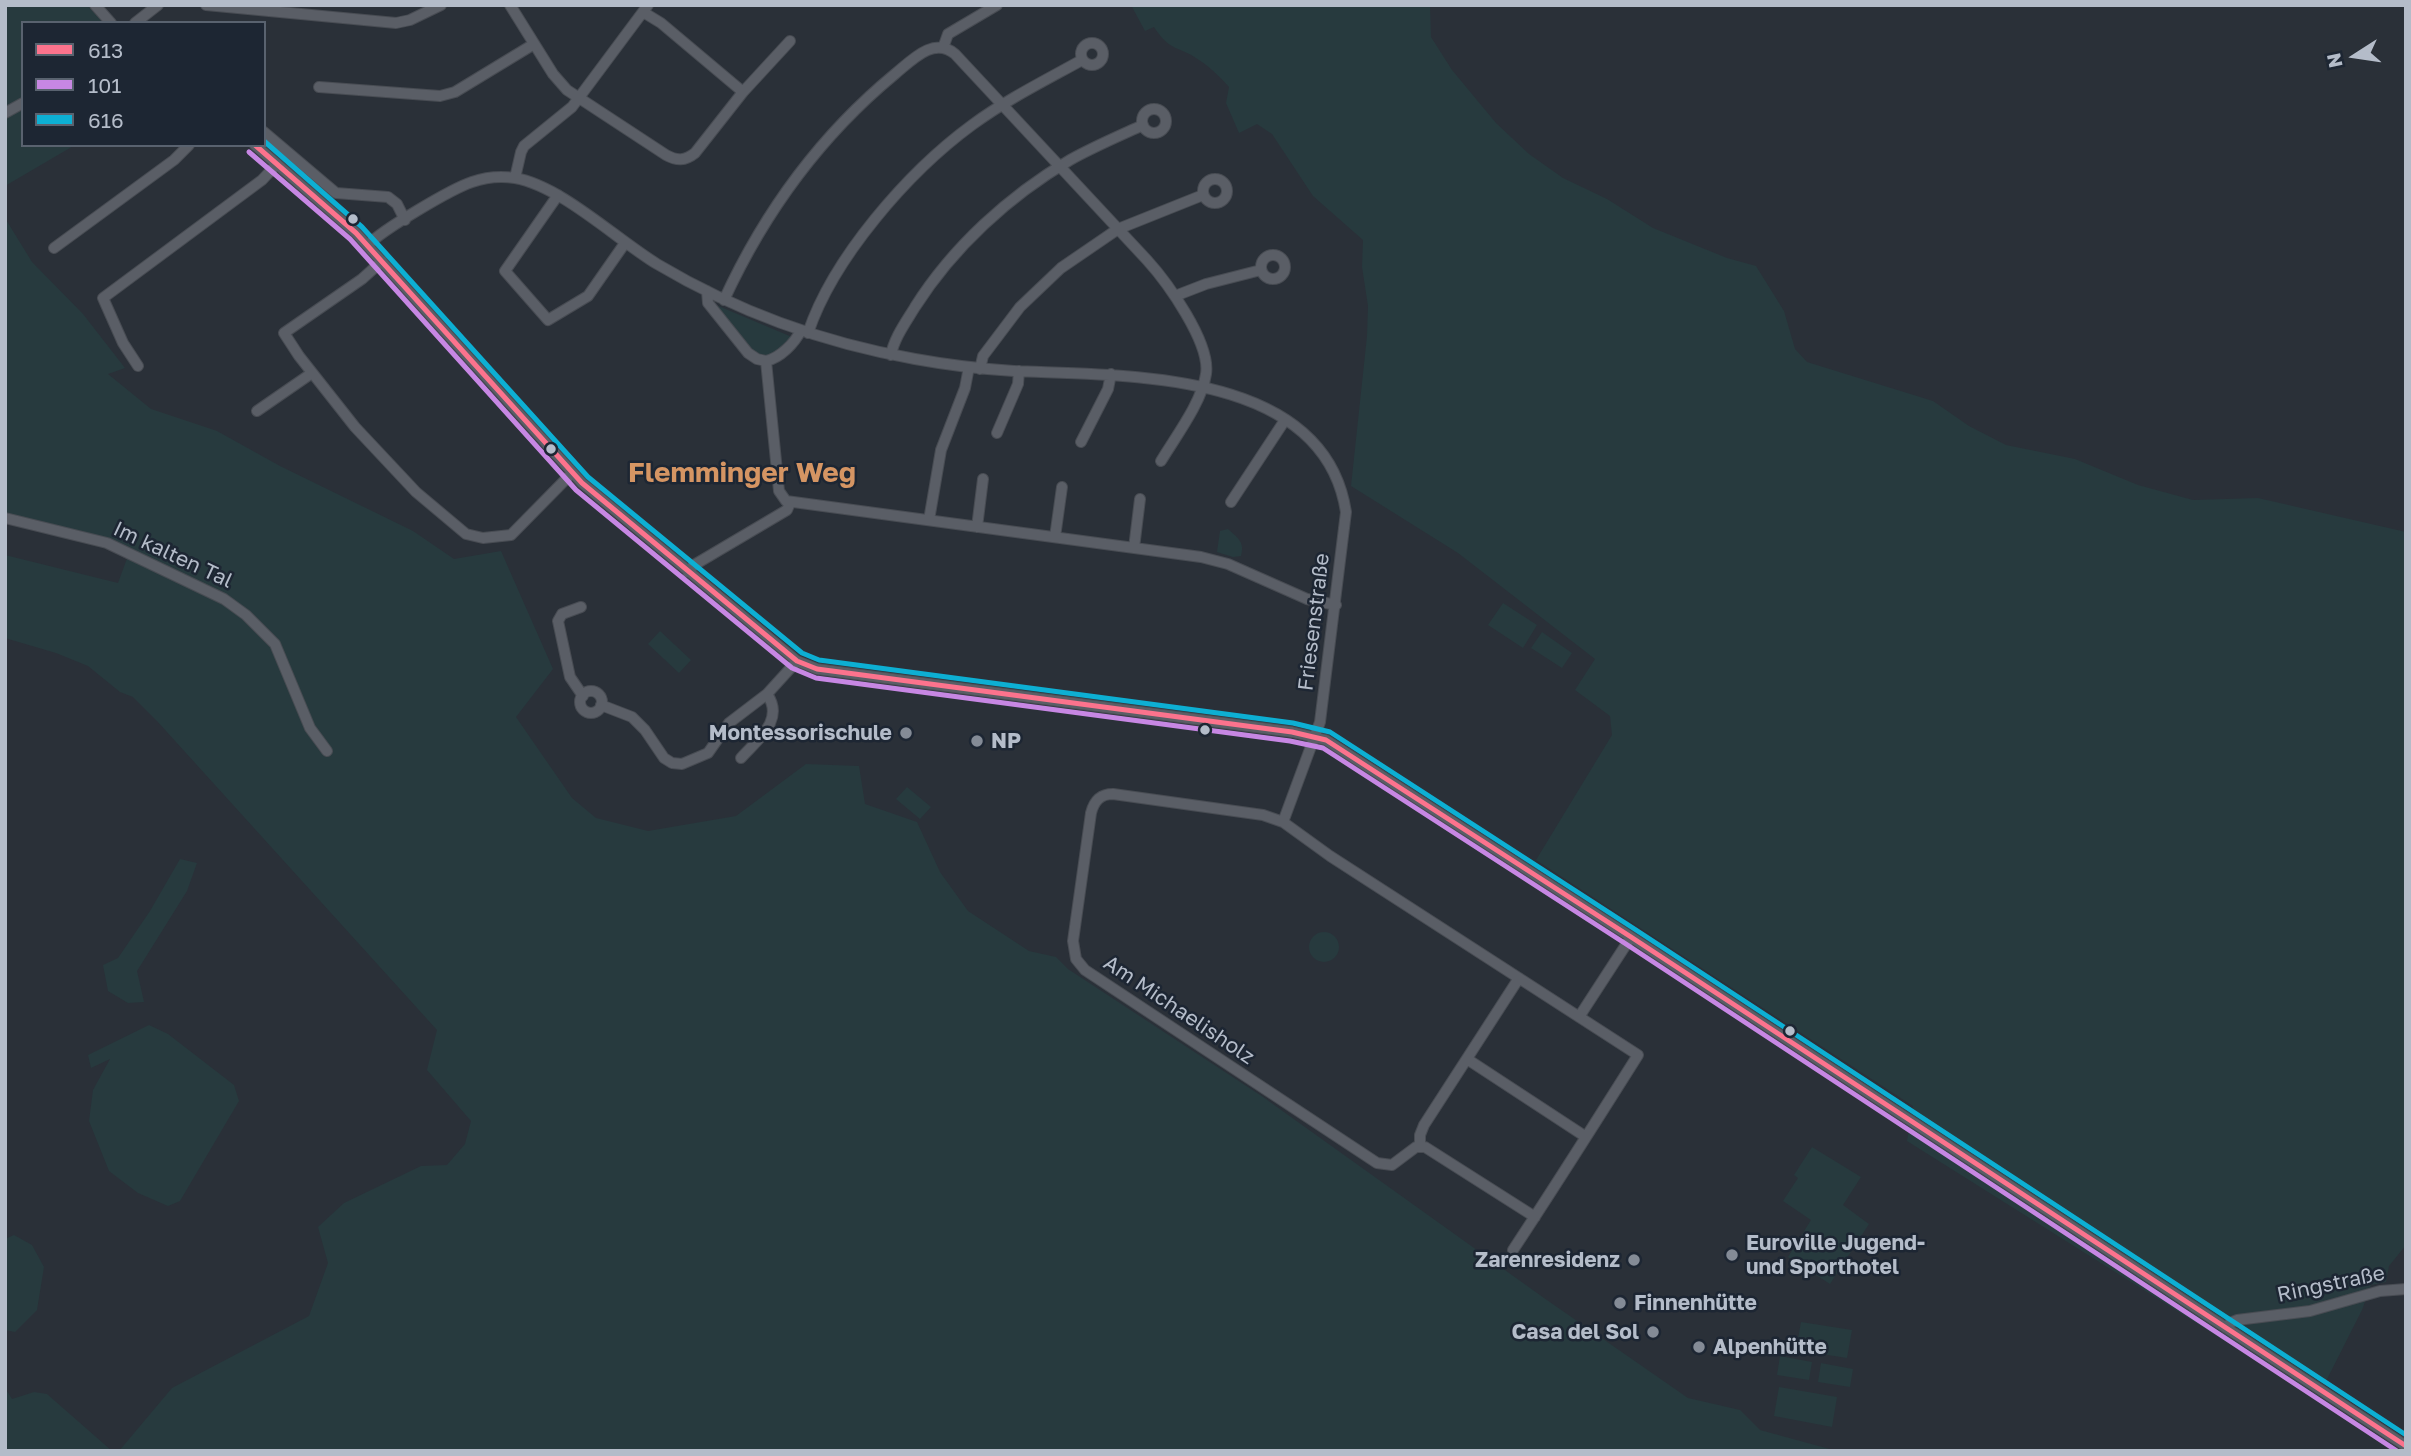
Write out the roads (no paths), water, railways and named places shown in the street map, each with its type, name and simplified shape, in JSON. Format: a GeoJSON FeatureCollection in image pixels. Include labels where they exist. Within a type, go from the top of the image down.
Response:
{"type":"FeatureCollection","features":[{"type":"Feature","properties":{"kind":"street"},"geometry":{"type":"LineString","coordinates":[[95,5],[109,21]]}},
{"type":"Feature","properties":{"kind":"street"},"geometry":{"type":"LineString","coordinates":[[138,21],[158,5]]}},
{"type":"Feature","properties":{"kind":"street"},"geometry":{"type":"LineString","coordinates":[[206,5],[396,23],[410,20],[441,5]]}},
{"type":"Feature","properties":{"kind":"street"},"geometry":{"type":"LineString","coordinates":[[510,5],[560,83],[578,99],[666,155],[679,160],[695,153],[743,92],[790,41]]}},
{"type":"Feature","properties":{"kind":"street"},"geometry":{"type":"LineString","coordinates":[[943,48],[948,34],[997,5]]}},
{"type":"Feature","properties":{"kind":"street"},"geometry":{"type":"LineString","coordinates":[[515,178],[524,146],[564,114],[578,99],[646,8],[743,92]]}},
{"type":"Feature","properties":{"kind":"street"},"geometry":{"type":"LineString","coordinates":[[319,87],[440,96],[455,92],[534,44]]}},
{"type":"Feature","properties":{"kind":"street"},"geometry":{"type":"LineString","coordinates":[[724,300],[767,220],[817,152],[858,107],[912,60],[927,50],[943,48],[955,54],[1158,272],[1195,332],[1207,365],[1202,388],[1161,461]]}},
{"type":"Feature","properties":{"kind":"street"},"geometry":{"type":"LineString","coordinates":[[707,291],[705,297],[708,303],[748,353],[766,361],[782,352],[804,332],[847,258],[890,201],[947,145],[1002,104],[1082,60]]}},
{"type":"Feature","properties":{"kind":"street"},"geometry":{"type":"LineString","coordinates":[[5,113],[21,104]]}},
{"type":"Feature","properties":{"kind":"street"},"geometry":{"type":"LineString","coordinates":[[891,355],[908,318],[954,256],[992,217],[1060,166],[1143,125]]}},
{"type":"Feature","properties":{"kind":"street"},"geometry":{"type":"LineString","coordinates":[[266,134],[337,193],[388,197],[397,204],[405,220]]}},
{"type":"Feature","properties":{"kind":"street"},"geometry":{"type":"LineString","coordinates":[[54,248],[174,160],[187,147]]}},
{"type":"Feature","properties":{"kind":"street"},"geometry":{"type":"LineString","coordinates":[[257,147],[368,245],[572,473],[797,661],[817,669],[1315,737],[1343,749],[2406,1446]]}},
{"type":"Feature","properties":{"kind":"street"},"geometry":{"type":"LineString","coordinates":[[138,366],[123,343],[103,298],[262,180],[277,164]]}},
{"type":"Feature","properties":{"kind":"street"},"geometry":{"type":"LineString","coordinates":[[368,245],[381,233],[470,183],[491,178],[515,178],[542,186],[666,269],[724,300],[804,332],[843,344],[891,355],[975,368],[1111,374],[1202,388],[1247,401],[1285,420],[1231,502]]}},
{"type":"Feature","properties":{"kind":"street"},"geometry":{"type":"LineString","coordinates":[[558,195],[505,271],[548,320],[588,296],[625,243]]}},
{"type":"Feature","properties":{"kind":"street"},"geometry":{"type":"LineString","coordinates":[[929,520],[941,450],[965,388],[994,339],[1040,286],[1076,256],[1118,229],[1203,195]]}},
{"type":"Feature","properties":{"kind":"street"},"geometry":{"type":"LineString","coordinates":[[382,261],[362,279],[284,333],[312,373],[404,481],[458,528],[472,536],[484,538],[511,535],[572,473]]}},
{"type":"Feature","properties":{"kind":"street"},"geometry":{"type":"LineString","coordinates":[[1175,296],[1206,284],[1262,270]]}},
{"type":"Feature","properties":{"kind":"street"},"geometry":{"type":"LineString","coordinates":[[766,361],[779,491],[782,498],[790,503],[1212,559],[1300,597],[1336,605]]}},
{"type":"Feature","properties":{"kind":"street"},"geometry":{"type":"LineString","coordinates":[[997,433],[1018,384],[1019,371]]}},
{"type":"Feature","properties":{"kind":"street"},"geometry":{"type":"LineString","coordinates":[[257,411],[312,373]]}},
{"type":"Feature","properties":{"kind":"street"},"geometry":{"type":"LineString","coordinates":[[1081,442],[1108,388],[1111,374]]}},
{"type":"Feature","properties":{"kind":"street","name":"Friesenstraße"},"geometry":{"type":"LineString","coordinates":[[1285,420],[1308,437],[1326,458],[1339,483],[1346,512],[1322,710],[1315,737]]}},
{"type":"Feature","properties":{"kind":"street"},"geometry":{"type":"LineString","coordinates":[[977,527],[984,479]]}},
{"type":"Feature","properties":{"kind":"street"},"geometry":{"type":"LineString","coordinates":[[1055,537],[1062,487]]}},
{"type":"Feature","properties":{"kind":"street"},"geometry":{"type":"LineString","coordinates":[[1133,548],[1140,499]]}},
{"type":"Feature","properties":{"kind":"street"},"geometry":{"type":"LineString","coordinates":[[688,572],[694,565],[787,510],[790,503]]}},
{"type":"Feature","properties":{"kind":"street","name":"Im kalten Tal"},"geometry":{"type":"LineString","coordinates":[[5,517],[107,543],[224,598],[275,643],[310,728],[327,751]]}},
{"type":"Feature","properties":{"kind":"street"},"geometry":{"type":"LineString","coordinates":[[581,607],[562,614],[558,621],[570,677],[583,696],[581,706],[586,711],[596,712],[601,705],[626,713],[636,720],[663,758],[678,764],[708,753],[735,717],[767,694],[797,661]]}},
{"type":"Feature","properties":{"kind":"street"},"geometry":{"type":"LineString","coordinates":[[741,758],[772,721],[773,706],[767,694]]}},
{"type":"Feature","properties":{"kind":"street"},"geometry":{"type":"LineString","coordinates":[[1283,822],[1315,737]]}},
{"type":"Feature","properties":{"kind":"street","name":"Am Michaelisholz"},"geometry":{"type":"LineString","coordinates":[[1420,1145],[1396,1163],[1388,1166],[1377,1163],[1096,979],[1076,959],[1073,935],[1091,813],[1098,798],[1105,794],[1126,795],[1249,812],[1283,822],[1309,843],[1638,1055],[1513,1250]]}},
{"type":"Feature","properties":{"kind":"street"},"geometry":{"type":"LineString","coordinates":[[1578,1017],[1631,937]]}},
{"type":"Feature","properties":{"kind":"street"},"geometry":{"type":"LineString","coordinates":[[1519,978],[1424,1125],[1420,1145],[1535,1217]]}},
{"type":"Feature","properties":{"kind":"street"},"geometry":{"type":"LineString","coordinates":[[1467,1059],[1586,1137]]}},
{"type":"Feature","properties":{"kind":"street","name":"Ringstraße"},"geometry":{"type":"LineString","coordinates":[[2227,1328],[2237,1320],[2310,1311],[2380,1291],[2406,1289]]}},
{"type":"Feature","properties":{"kind":"place","name":"Montessorischule"},"geometry":{"type":"Point","coordinates":[906,733]}},
{"type":"Feature","properties":{"kind":"place","name":"NP"},"geometry":{"type":"Point","coordinates":[977,741]}},
{"type":"Feature","properties":{"kind":"place","name":"Euroville Jugend- und Sporthotel"},"geometry":{"type":"Point","coordinates":[1732,1255]}},
{"type":"Feature","properties":{"kind":"place","name":"Zarenresidenz"},"geometry":{"type":"Point","coordinates":[1634,1260]}},
{"type":"Feature","properties":{"kind":"place","name":"Finnenhütte"},"geometry":{"type":"Point","coordinates":[1620,1303]}},
{"type":"Feature","properties":{"kind":"place","name":"Casa del Sol"},"geometry":{"type":"Point","coordinates":[1653,1332]}},
{"type":"Feature","properties":{"kind":"place","name":"Alpenhütte"},"geometry":{"type":"Point","coordinates":[1699,1347]}},
{"type":"Feature","properties":{"kind":"district","name":"Flemminger Weg"},"geometry":{"type":"Point","coordinates":[742,473]}}]}
